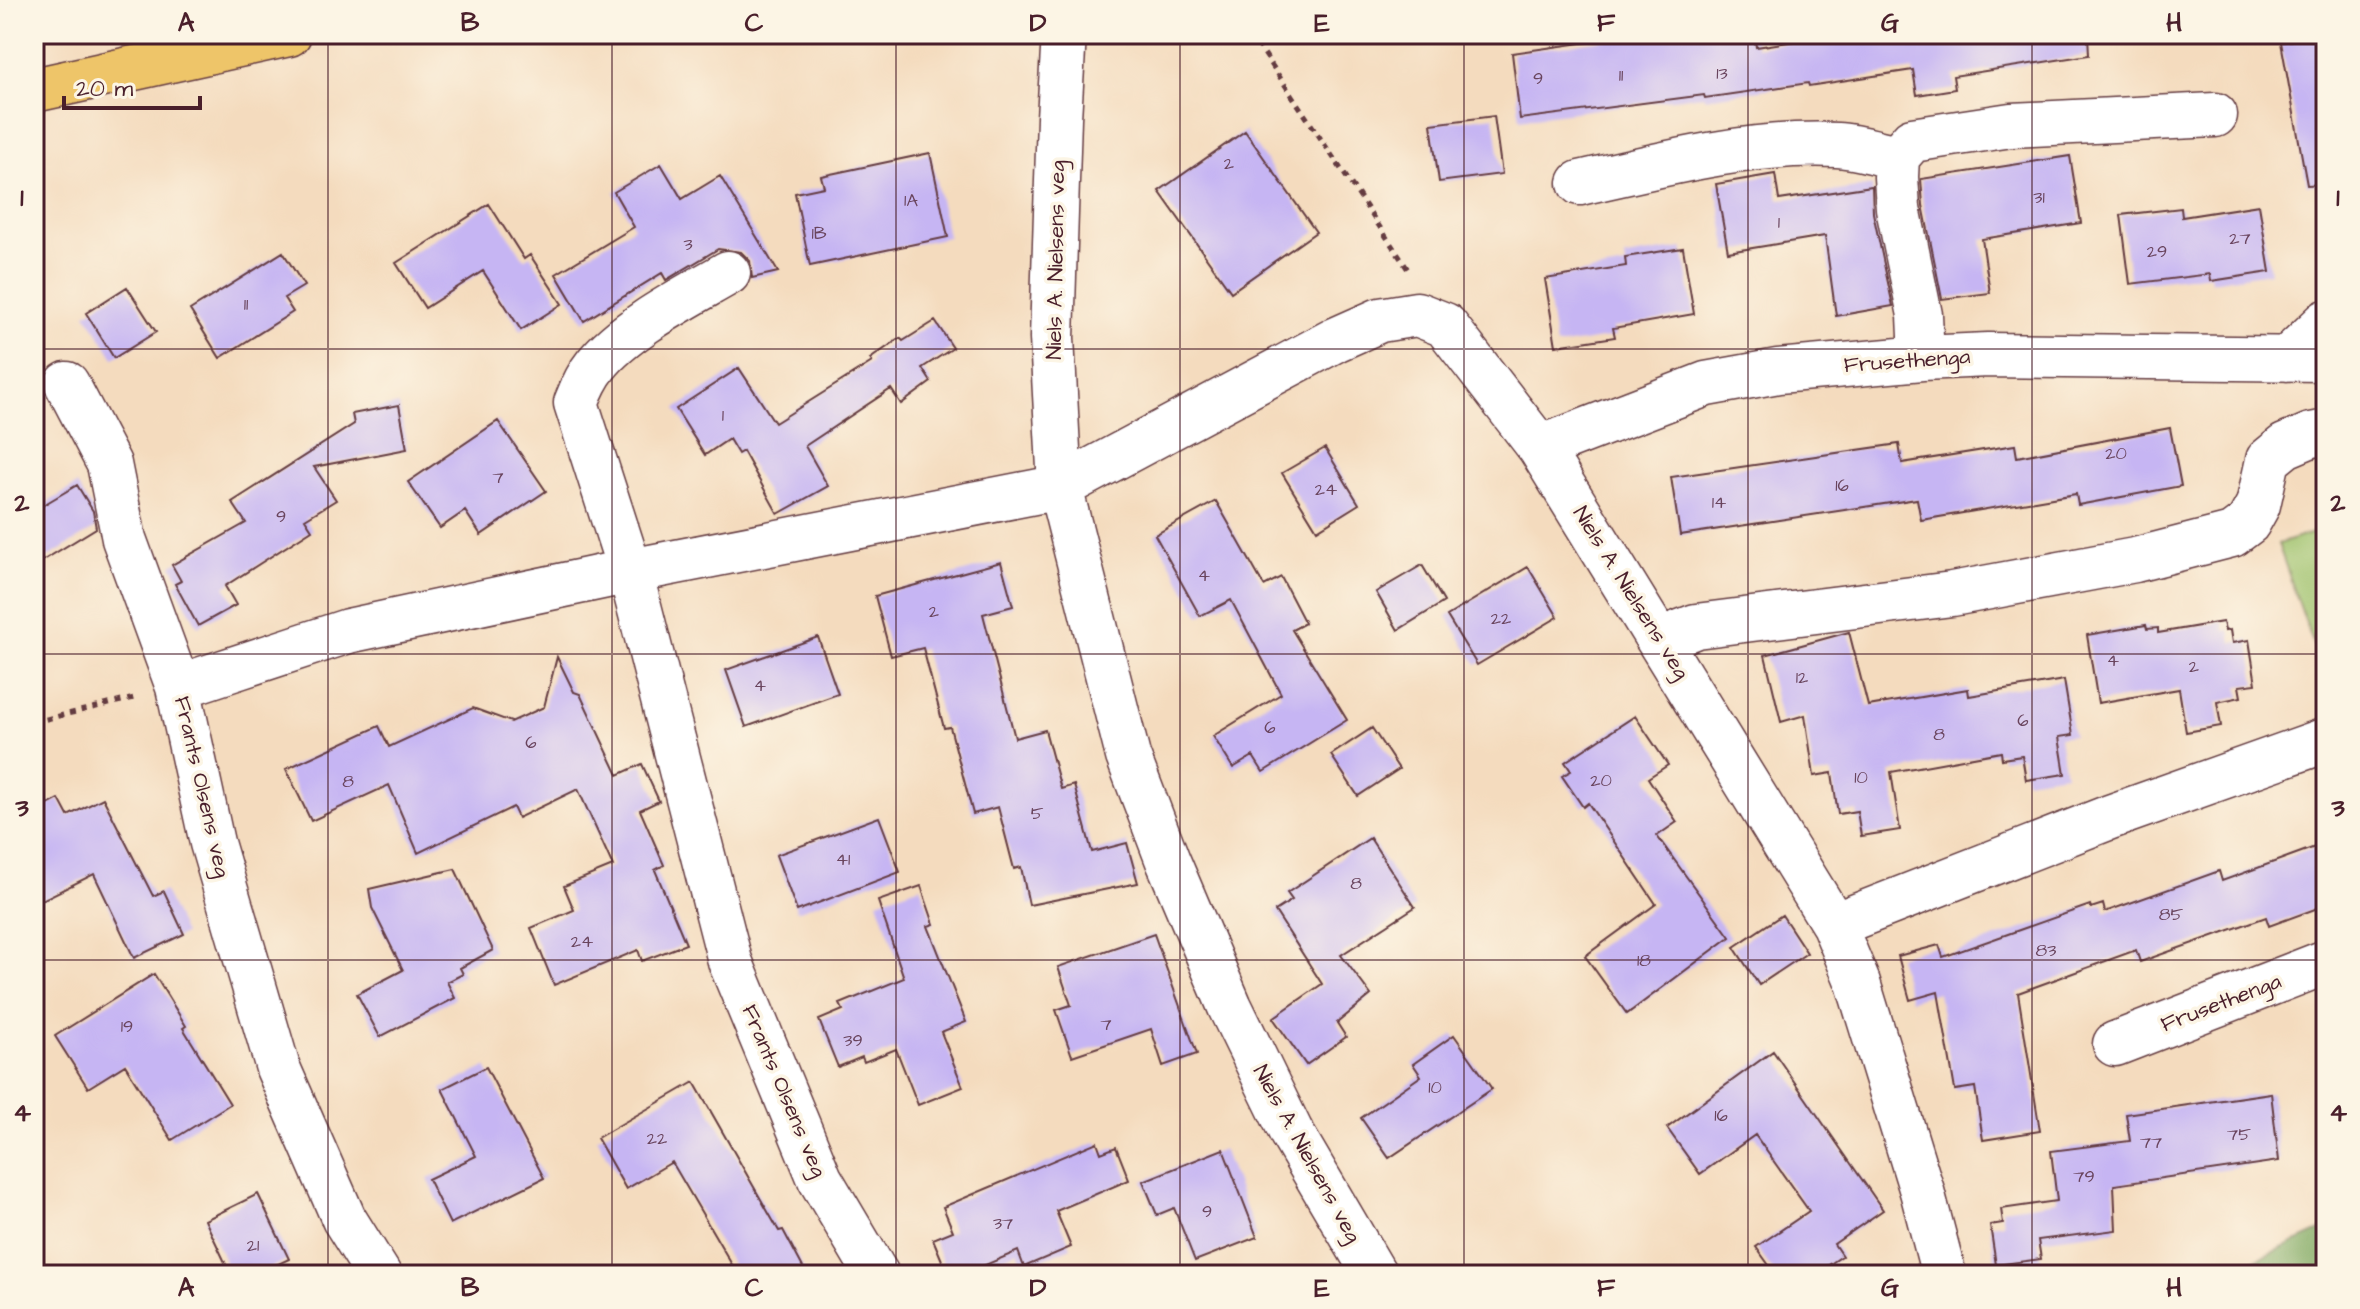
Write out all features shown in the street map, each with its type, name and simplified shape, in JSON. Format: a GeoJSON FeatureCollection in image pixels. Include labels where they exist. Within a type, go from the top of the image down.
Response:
{"type":"FeatureCollection","features":[{"type":"Feature","properties":{"kind":"main road"},"geometry":{"type":"LineString","coordinates":[[34,90],[289,34]]}},
{"type":"Feature","properties":{"kind":"street","name":"Niels A. Nielsens veg"},"geometry":{"type":"LineString","coordinates":[[1064,34],[1052,338],[1060,487],[1128,756],[1168,861],[1230,1007],[1291,1132],[1375,1275]]}},
{"type":"Feature","properties":{"kind":"street"},"geometry":{"type":"LineString","coordinates":[[1922,358],[1920,315],[1898,208],[1897,157],[1912,140],[2011,125],[2215,115]]}},
{"type":"Feature","properties":{"kind":"street"},"geometry":{"type":"LineString","coordinates":[[1580,183],[1669,162],[1762,148],[1838,145],[1897,157]]}},
{"type":"Feature","properties":{"kind":"street","name":"Frants Olsens veg"},"geometry":{"type":"LineString","coordinates":[[728,273],[665,310],[617,344],[596,365],[576,403],[630,571],[730,961],[820,1179],[877,1275]]}},
{"type":"Feature","properties":{"kind":"street"},"geometry":{"type":"LineString","coordinates":[[1060,487],[1335,340],[1380,320],[1417,314],[1445,325]]}},
{"type":"Feature","properties":{"kind":"street","name":"Frusethenga"},"geometry":{"type":"LineString","coordinates":[[1540,448],[1706,384],[1778,371],[1988,355],[2307,359],[2326,322]]}},
{"type":"Feature","properties":{"kind":"street","name":"Niels A. Nielsens veg"},"geometry":{"type":"LineString","coordinates":[[1445,325],[1540,448],[1834,925],[1858,983],[1922,1191],[1944,1275]]}},
{"type":"Feature","properties":{"kind":"street"},"geometry":{"type":"LineString","coordinates":[[67,384],[109,464],[124,539],[178,687]]}},
{"type":"Feature","properties":{"kind":"street"},"geometry":{"type":"LineString","coordinates":[[1660,640],[1696,626],[1952,594],[2135,560],[2232,535],[2248,523],[2258,505],[2268,460],[2285,446],[2326,432]]}},
{"type":"Feature","properties":{"kind":"street","name":"Frants Olsens veg"},"geometry":{"type":"LineString","coordinates":[[379,1275],[344,1219],[278,1068],[212,843],[178,687],[348,631],[630,571],[1060,487]]}},
{"type":"Feature","properties":{"kind":"street"},"geometry":{"type":"LineString","coordinates":[[1834,925],[2110,817],[2326,740]]}},
{"type":"Feature","properties":{"kind":"street","name":"Frusethenga"},"geometry":{"type":"LineString","coordinates":[[2115,1044],[2326,962]]}},
{"type":"Feature","properties":{"kind":"path"},"geometry":{"type":"LineString","coordinates":[[1251,34],[1445,325]]}},
{"type":"Feature","properties":{"kind":"path"},"geometry":{"type":"LineString","coordinates":[[34,722],[178,687]]}},
{"type":"Feature","properties":{"kind":"green space"},"geometry":{"type":"Polygon","coordinates":[[[2326,529],[2326,680],[2278,544],[2326,529]]]}},
{"type":"Feature","properties":{"kind":"green space"},"geometry":{"type":"Polygon","coordinates":[[[2326,1228],[2326,1275],[2222,1275],[2326,1228]]]}},
{"type":"Feature","properties":{"kind":"building"},"geometry":{"type":"Polygon","coordinates":[[[1645,34],[1754,34],[1756,47],[1841,34],[2088,34],[2089,55],[1953,76],[1955,89],[1917,95],[1913,70],[1809,86],[1808,83],[1520,119],[1512,53],[1645,34]]]}},
{"type":"Feature","properties":{"kind":"building"},"geometry":{"type":"Polygon","coordinates":[[[2326,34],[2326,184],[2307,185],[2281,42],[2326,34]]]}},
{"type":"Feature","properties":{"kind":"building"},"geometry":{"type":"Polygon","coordinates":[[[1494,116],[1502,174],[1439,182],[1431,124],[1494,116]]]}},
{"type":"Feature","properties":{"kind":"building"},"geometry":{"type":"Polygon","coordinates":[[[1245,131],[1316,232],[1231,292],[1159,191],[1245,131]]]}},
{"type":"Feature","properties":{"kind":"building"},"geometry":{"type":"Polygon","coordinates":[[[930,153],[948,237],[810,266],[795,193],[824,187],[821,176],[930,153]]]}},
{"type":"Feature","properties":{"kind":"building"},"geometry":{"type":"Polygon","coordinates":[[[2070,156],[2081,223],[1982,239],[1990,293],[1942,299],[1923,205],[1921,179],[2070,156]]]}},
{"type":"Feature","properties":{"kind":"building"},"geometry":{"type":"Polygon","coordinates":[[[661,164],[682,199],[720,176],[778,272],[752,278],[750,261],[741,252],[718,249],[666,280],[662,273],[584,321],[556,274],[634,227],[614,192],[661,164]]]}},
{"type":"Feature","properties":{"kind":"building"},"geometry":{"type":"Polygon","coordinates":[[[1775,174],[1779,200],[1872,186],[1873,213],[1893,306],[1836,316],[1825,236],[1728,252],[1716,184],[1775,174]]]}},
{"type":"Feature","properties":{"kind":"building"},"geometry":{"type":"Polygon","coordinates":[[[489,204],[524,259],[530,255],[562,304],[521,330],[483,271],[425,308],[396,263],[489,204]]]}},
{"type":"Feature","properties":{"kind":"building"},"geometry":{"type":"Polygon","coordinates":[[[2259,205],[2270,272],[2211,281],[2210,274],[2130,284],[2121,215],[2181,208],[2182,217],[2259,205]]]}},
{"type":"Feature","properties":{"kind":"building"},"geometry":{"type":"Polygon","coordinates":[[[1683,248],[1694,314],[1613,328],[1615,337],[1556,346],[1545,279],[1626,266],[1625,257],[1683,248]]]}},
{"type":"Feature","properties":{"kind":"building"},"geometry":{"type":"Polygon","coordinates":[[[283,252],[304,286],[284,298],[293,312],[220,358],[190,310],[283,252]]]}},
{"type":"Feature","properties":{"kind":"building"},"geometry":{"type":"Polygon","coordinates":[[[127,287],[156,332],[114,358],[86,313],[127,287]]]}},
{"type":"Feature","properties":{"kind":"building"},"geometry":{"type":"Polygon","coordinates":[[[935,321],[953,348],[922,368],[931,382],[901,404],[891,389],[805,446],[828,486],[778,514],[743,451],[738,454],[729,439],[705,455],[676,409],[739,368],[775,423],[872,362],[870,359],[900,338],[903,341],[935,321]]]}},
{"type":"Feature","properties":{"kind":"building"},"geometry":{"type":"Polygon","coordinates":[[[399,405],[407,449],[314,467],[336,500],[305,519],[312,530],[225,586],[236,605],[198,626],[175,584],[181,581],[172,565],[246,523],[232,502],[354,424],[352,414],[399,405]]]}},
{"type":"Feature","properties":{"kind":"building"},"geometry":{"type":"Polygon","coordinates":[[[498,421],[546,491],[481,535],[465,511],[440,528],[408,482],[498,421]]]}},
{"type":"Feature","properties":{"kind":"building"},"geometry":{"type":"Polygon","coordinates":[[[2170,428],[2181,486],[2078,505],[2076,494],[1921,520],[1917,499],[1680,535],[1671,477],[1899,444],[1902,463],[2015,445],[2017,457],[2170,428]]]}},
{"type":"Feature","properties":{"kind":"building"},"geometry":{"type":"Polygon","coordinates":[[[1325,448],[1359,504],[1317,530],[1282,473],[1325,448]]]}},
{"type":"Feature","properties":{"kind":"building"},"geometry":{"type":"Polygon","coordinates":[[[77,485],[93,511],[96,528],[34,566],[35,510],[77,485]]]}},
{"type":"Feature","properties":{"kind":"building"},"geometry":{"type":"Polygon","coordinates":[[[1216,501],[1264,586],[1281,577],[1305,623],[1292,630],[1347,720],[1263,772],[1253,756],[1233,768],[1213,736],[1281,694],[1231,600],[1200,616],[1155,535],[1216,501]]]}},
{"type":"Feature","properties":{"kind":"building"},"geometry":{"type":"Polygon","coordinates":[[[1001,562],[1013,606],[983,614],[1015,738],[1045,730],[1061,789],[1074,785],[1092,852],[1127,843],[1138,883],[1029,905],[1021,867],[1014,869],[998,807],[973,814],[950,727],[944,728],[923,648],[891,656],[875,596],[1001,562]]]}},
{"type":"Feature","properties":{"kind":"building"},"geometry":{"type":"Polygon","coordinates":[[[1422,565],[1444,602],[1398,630],[1376,592],[1422,565]]]}},
{"type":"Feature","properties":{"kind":"building"},"geometry":{"type":"Polygon","coordinates":[[[1528,567],[1558,617],[1477,665],[1447,616],[1528,567]]]}},
{"type":"Feature","properties":{"kind":"building"},"geometry":{"type":"Polygon","coordinates":[[[2223,622],[2225,631],[2230,630],[2232,643],[2249,640],[2256,684],[2239,686],[2241,697],[2217,702],[2221,726],[2186,732],[2179,689],[2098,703],[2087,635],[2146,625],[2147,629],[2158,628],[2158,633],[2223,622]]]}},
{"type":"Feature","properties":{"kind":"building"},"geometry":{"type":"Polygon","coordinates":[[[1849,632],[1868,706],[1968,689],[1969,696],[2064,680],[2073,735],[2059,737],[2065,774],[2026,780],[2022,756],[2002,759],[2001,752],[1891,772],[1900,830],[1861,836],[1857,811],[1838,814],[1832,773],[1814,776],[1805,715],[1781,722],[1765,655],[1849,632]]]}},
{"type":"Feature","properties":{"kind":"building"},"geometry":{"type":"Polygon","coordinates":[[[818,637],[838,694],[746,727],[726,670],[818,637]]]}},
{"type":"Feature","properties":{"kind":"building"},"geometry":{"type":"Polygon","coordinates":[[[557,657],[574,692],[580,694],[618,775],[642,764],[659,801],[640,810],[664,865],[655,870],[686,944],[642,961],[638,950],[554,985],[531,928],[574,910],[564,886],[613,866],[578,789],[518,818],[513,807],[418,853],[389,785],[311,821],[286,769],[379,726],[389,747],[473,708],[511,722],[544,707],[557,657]]]}},
{"type":"Feature","properties":{"kind":"building"},"geometry":{"type":"Polygon","coordinates":[[[1635,716],[1668,765],[1648,778],[1677,822],[1657,836],[1730,937],[1627,1014],[1585,956],[1656,904],[1588,803],[1583,807],[1562,776],[1571,771],[1565,762],[1635,716]]]}},
{"type":"Feature","properties":{"kind":"building"},"geometry":{"type":"Polygon","coordinates":[[[1372,728],[1399,769],[1358,796],[1331,755],[1372,728]]]}},
{"type":"Feature","properties":{"kind":"building"},"geometry":{"type":"Polygon","coordinates":[[[103,798],[153,896],[164,891],[184,934],[134,958],[94,874],[34,904],[34,812],[59,799],[68,816],[103,798]]]}},
{"type":"Feature","properties":{"kind":"building"},"geometry":{"type":"Polygon","coordinates":[[[879,817],[900,872],[797,911],[776,855],[879,817]]]}},
{"type":"Feature","properties":{"kind":"building"},"geometry":{"type":"Polygon","coordinates":[[[1370,838],[1415,907],[1341,955],[1371,995],[1337,1023],[1346,1037],[1306,1065],[1273,1018],[1322,984],[1275,911],[1292,900],[1287,893],[1370,838]]]}},
{"type":"Feature","properties":{"kind":"building"},"geometry":{"type":"Polygon","coordinates":[[[2326,843],[2326,905],[2269,926],[2266,917],[2140,962],[2136,950],[2018,993],[2040,1131],[1983,1140],[1975,1087],[1955,1090],[1938,992],[1910,1000],[1898,956],[1939,945],[1943,957],[2090,905],[2091,908],[2103,904],[2105,912],[2219,871],[2222,881],[2326,843]]]}},
{"type":"Feature","properties":{"kind":"building"},"geometry":{"type":"Polygon","coordinates":[[[455,869],[493,950],[460,968],[463,974],[447,982],[455,998],[380,1037],[357,994],[403,970],[372,908],[369,889],[455,869]]]}},
{"type":"Feature","properties":{"kind":"building"},"geometry":{"type":"Polygon","coordinates":[[[921,886],[934,924],[928,926],[966,1022],[941,1032],[963,1087],[918,1105],[896,1049],[864,1062],[862,1057],[838,1067],[819,1020],[843,1010],[840,1004],[904,978],[878,901],[921,886]]]}},
{"type":"Feature","properties":{"kind":"building"},"geometry":{"type":"Polygon","coordinates":[[[1782,915],[1807,953],[1759,985],[1734,947],[1782,915]]]}},
{"type":"Feature","properties":{"kind":"building"},"geometry":{"type":"Polygon","coordinates":[[[1154,934],[1197,1054],[1163,1066],[1151,1029],[1072,1056],[1056,1010],[1071,1005],[1058,967],[1154,934]]]}},
{"type":"Feature","properties":{"kind":"building"},"geometry":{"type":"Polygon","coordinates":[[[154,974],[230,1104],[172,1140],[125,1065],[88,1088],[55,1036],[154,974]]]}},
{"type":"Feature","properties":{"kind":"building"},"geometry":{"type":"Polygon","coordinates":[[[1454,1035],[1492,1089],[1389,1158],[1361,1118],[1421,1076],[1413,1064],[1454,1035]]]}},
{"type":"Feature","properties":{"kind":"building"},"geometry":{"type":"Polygon","coordinates":[[[1773,1051],[1883,1210],[1834,1244],[1842,1256],[1814,1275],[1776,1275],[1756,1247],[1809,1211],[1755,1135],[1700,1174],[1667,1128],[1773,1051]]]}},
{"type":"Feature","properties":{"kind":"building"},"geometry":{"type":"Polygon","coordinates":[[[486,1067],[544,1178],[450,1224],[428,1179],[476,1156],[442,1089],[486,1067]]]}},
{"type":"Feature","properties":{"kind":"building"},"geometry":{"type":"Polygon","coordinates":[[[694,1082],[807,1275],[738,1275],[672,1162],[626,1189],[597,1138],[694,1082]]]}},
{"type":"Feature","properties":{"kind":"building"},"geometry":{"type":"Polygon","coordinates":[[[2271,1093],[2279,1161],[2114,1185],[2116,1230],[2038,1240],[2041,1259],[1996,1265],[1990,1225],[2003,1223],[2001,1209],[2057,1201],[2051,1151],[2130,1141],[2126,1114],[2271,1093]]]}},
{"type":"Feature","properties":{"kind":"building"},"geometry":{"type":"Polygon","coordinates":[[[1097,1142],[1101,1153],[1116,1147],[1129,1180],[1056,1211],[1071,1247],[1024,1267],[1018,1251],[962,1275],[948,1275],[933,1239],[953,1231],[943,1207],[1097,1142]]]}},
{"type":"Feature","properties":{"kind":"building"},"geometry":{"type":"Polygon","coordinates":[[[1223,1149],[1257,1237],[1195,1261],[1174,1208],[1157,1215],[1143,1181],[1223,1149]]]}},
{"type":"Feature","properties":{"kind":"building"},"geometry":{"type":"Polygon","coordinates":[[[258,1194],[289,1259],[255,1275],[231,1275],[205,1220],[258,1194]]]}}]}
